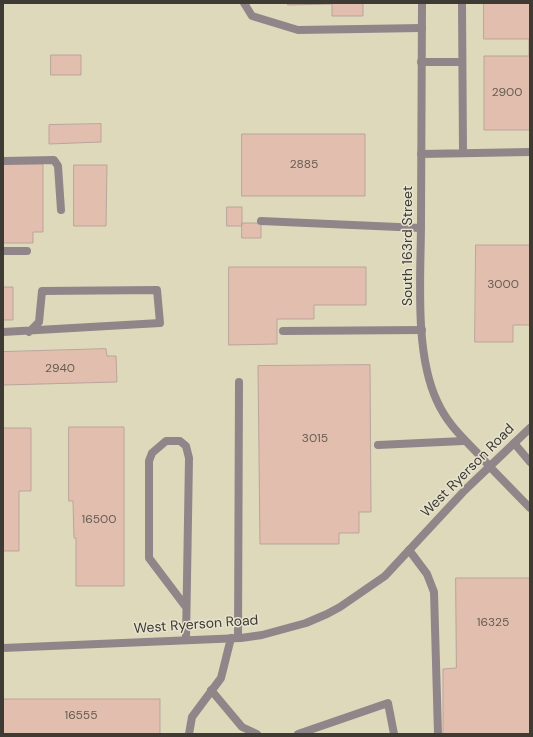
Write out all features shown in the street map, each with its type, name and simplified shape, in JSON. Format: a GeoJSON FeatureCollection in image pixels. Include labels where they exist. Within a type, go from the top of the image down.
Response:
{"type":"FeatureCollection","features":[{"type":"Feature","properties":{"kind":"street"},"geometry":{"type":"LineString","coordinates":[[244,3],[252,16],[298,30],[422,28]]}},
{"type":"Feature","properties":{"kind":"street","name":"South 163rd Street"},"geometry":{"type":"LineString","coordinates":[[422,3],[421,228],[422,330],[425,364],[436,401],[447,422],[530,508]]}},
{"type":"Feature","properties":{"kind":"street"},"geometry":{"type":"LineString","coordinates":[[462,3],[463,153]]}},
{"type":"Feature","properties":{"kind":"street"},"geometry":{"type":"LineString","coordinates":[[422,62],[462,62]]}},
{"type":"Feature","properties":{"kind":"street"},"geometry":{"type":"LineString","coordinates":[[421,154],[530,152]]}},
{"type":"Feature","properties":{"kind":"street"},"geometry":{"type":"LineString","coordinates":[[3,160],[54,160],[58,166],[61,210]]}},
{"type":"Feature","properties":{"kind":"street"},"geometry":{"type":"LineString","coordinates":[[261,221],[421,228]]}},
{"type":"Feature","properties":{"kind":"street"},"geometry":{"type":"LineString","coordinates":[[3,251],[27,251]]}},
{"type":"Feature","properties":{"kind":"street"},"geometry":{"type":"LineString","coordinates":[[3,332],[29,332],[160,323],[157,290],[42,291],[39,322],[29,332]]}},
{"type":"Feature","properties":{"kind":"street"},"geometry":{"type":"LineString","coordinates":[[283,331],[422,330]]}},
{"type":"Feature","properties":{"kind":"street"},"geometry":{"type":"LineString","coordinates":[[189,734],[192,717],[221,678],[234,638],[239,382]]}},
{"type":"Feature","properties":{"kind":"street","name":"West Ryerson Road"},"geometry":{"type":"LineString","coordinates":[[3,648],[234,638],[262,635],[306,623],[327,614],[385,576],[490,467],[530,428]]}},
{"type":"Feature","properties":{"kind":"street"},"geometry":{"type":"LineString","coordinates":[[186,608],[149,558],[149,461],[152,454],[166,441],[180,441],[186,446],[189,458],[186,640]]}},
{"type":"Feature","properties":{"kind":"street"},"geometry":{"type":"LineString","coordinates":[[378,445],[464,441]]}},
{"type":"Feature","properties":{"kind":"street"},"geometry":{"type":"LineString","coordinates":[[514,443],[530,462]]}},
{"type":"Feature","properties":{"kind":"street"},"geometry":{"type":"LineString","coordinates":[[409,550],[427,574],[434,592],[438,734]]}},
{"type":"Feature","properties":{"kind":"street"},"geometry":{"type":"LineString","coordinates":[[212,690],[242,727],[257,734]]}},
{"type":"Feature","properties":{"kind":"street"},"geometry":{"type":"LineString","coordinates":[[298,734],[388,703],[394,734]]}},
{"type":"Feature","properties":{"kind":"shaded area"},"geometry":{"type":"Polygon","coordinates":[[[3,3],[530,3],[530,734],[3,734],[3,3]]]}},
{"type":"Feature","properties":{"kind":"building"},"geometry":{"type":"Polygon","coordinates":[[[288,3],[363,3],[363,16],[332,16],[332,4],[288,5],[288,3]]]}},
{"type":"Feature","properties":{"kind":"building"},"geometry":{"type":"Polygon","coordinates":[[[484,3],[530,3],[530,130],[484,130],[484,56],[529,56],[529,39],[484,39],[484,3]]]}},
{"type":"Feature","properties":{"kind":"building"},"geometry":{"type":"Polygon","coordinates":[[[51,55],[81,55],[81,75],[51,75],[51,55]]]}},
{"type":"Feature","properties":{"kind":"building"},"geometry":{"type":"Polygon","coordinates":[[[101,124],[101,142],[49,144],[49,125],[101,124]]]}},
{"type":"Feature","properties":{"kind":"building"},"geometry":{"type":"Polygon","coordinates":[[[242,134],[365,134],[365,196],[242,196],[242,134]]]}},
{"type":"Feature","properties":{"kind":"building"},"geometry":{"type":"Polygon","coordinates":[[[3,164],[43,164],[43,232],[33,232],[33,243],[3,243],[3,164]]]}},
{"type":"Feature","properties":{"kind":"building"},"geometry":{"type":"Polygon","coordinates":[[[74,165],[107,165],[106,226],[74,226],[74,165]]]}},
{"type":"Feature","properties":{"kind":"building"},"geometry":{"type":"Polygon","coordinates":[[[227,207],[242,207],[242,226],[227,226],[227,207]]]}},
{"type":"Feature","properties":{"kind":"building"},"geometry":{"type":"Polygon","coordinates":[[[242,223],[261,223],[261,238],[242,238],[242,223]]]}},
{"type":"Feature","properties":{"kind":"building"},"geometry":{"type":"Polygon","coordinates":[[[476,245],[530,245],[530,325],[513,325],[513,342],[475,342],[476,245]]]}},
{"type":"Feature","properties":{"kind":"building"},"geometry":{"type":"Polygon","coordinates":[[[229,267],[366,267],[366,305],[314,305],[314,319],[277,319],[277,344],[229,345],[229,267]]]}},
{"type":"Feature","properties":{"kind":"building"},"geometry":{"type":"Polygon","coordinates":[[[3,287],[13,287],[13,320],[3,320],[3,287]]]}},
{"type":"Feature","properties":{"kind":"building"},"geometry":{"type":"Polygon","coordinates":[[[106,349],[107,356],[116,356],[117,382],[3,385],[3,352],[106,349]]]}},
{"type":"Feature","properties":{"kind":"building"},"geometry":{"type":"Polygon","coordinates":[[[370,365],[371,512],[359,512],[359,533],[339,533],[339,544],[260,544],[258,366],[370,365]]]}},
{"type":"Feature","properties":{"kind":"building"},"geometry":{"type":"Polygon","coordinates":[[[69,427],[124,427],[124,586],[76,586],[76,538],[74,538],[73,501],[69,501],[69,427]]]}},
{"type":"Feature","properties":{"kind":"building"},"geometry":{"type":"Polygon","coordinates":[[[3,428],[31,428],[31,491],[19,491],[19,551],[3,551],[3,428]]]}},
{"type":"Feature","properties":{"kind":"building"},"geometry":{"type":"Polygon","coordinates":[[[456,578],[530,578],[530,734],[443,734],[443,669],[456,668],[456,578]]]}},
{"type":"Feature","properties":{"kind":"building"},"geometry":{"type":"Polygon","coordinates":[[[3,699],[160,699],[160,734],[3,734],[3,699]]]}}]}
